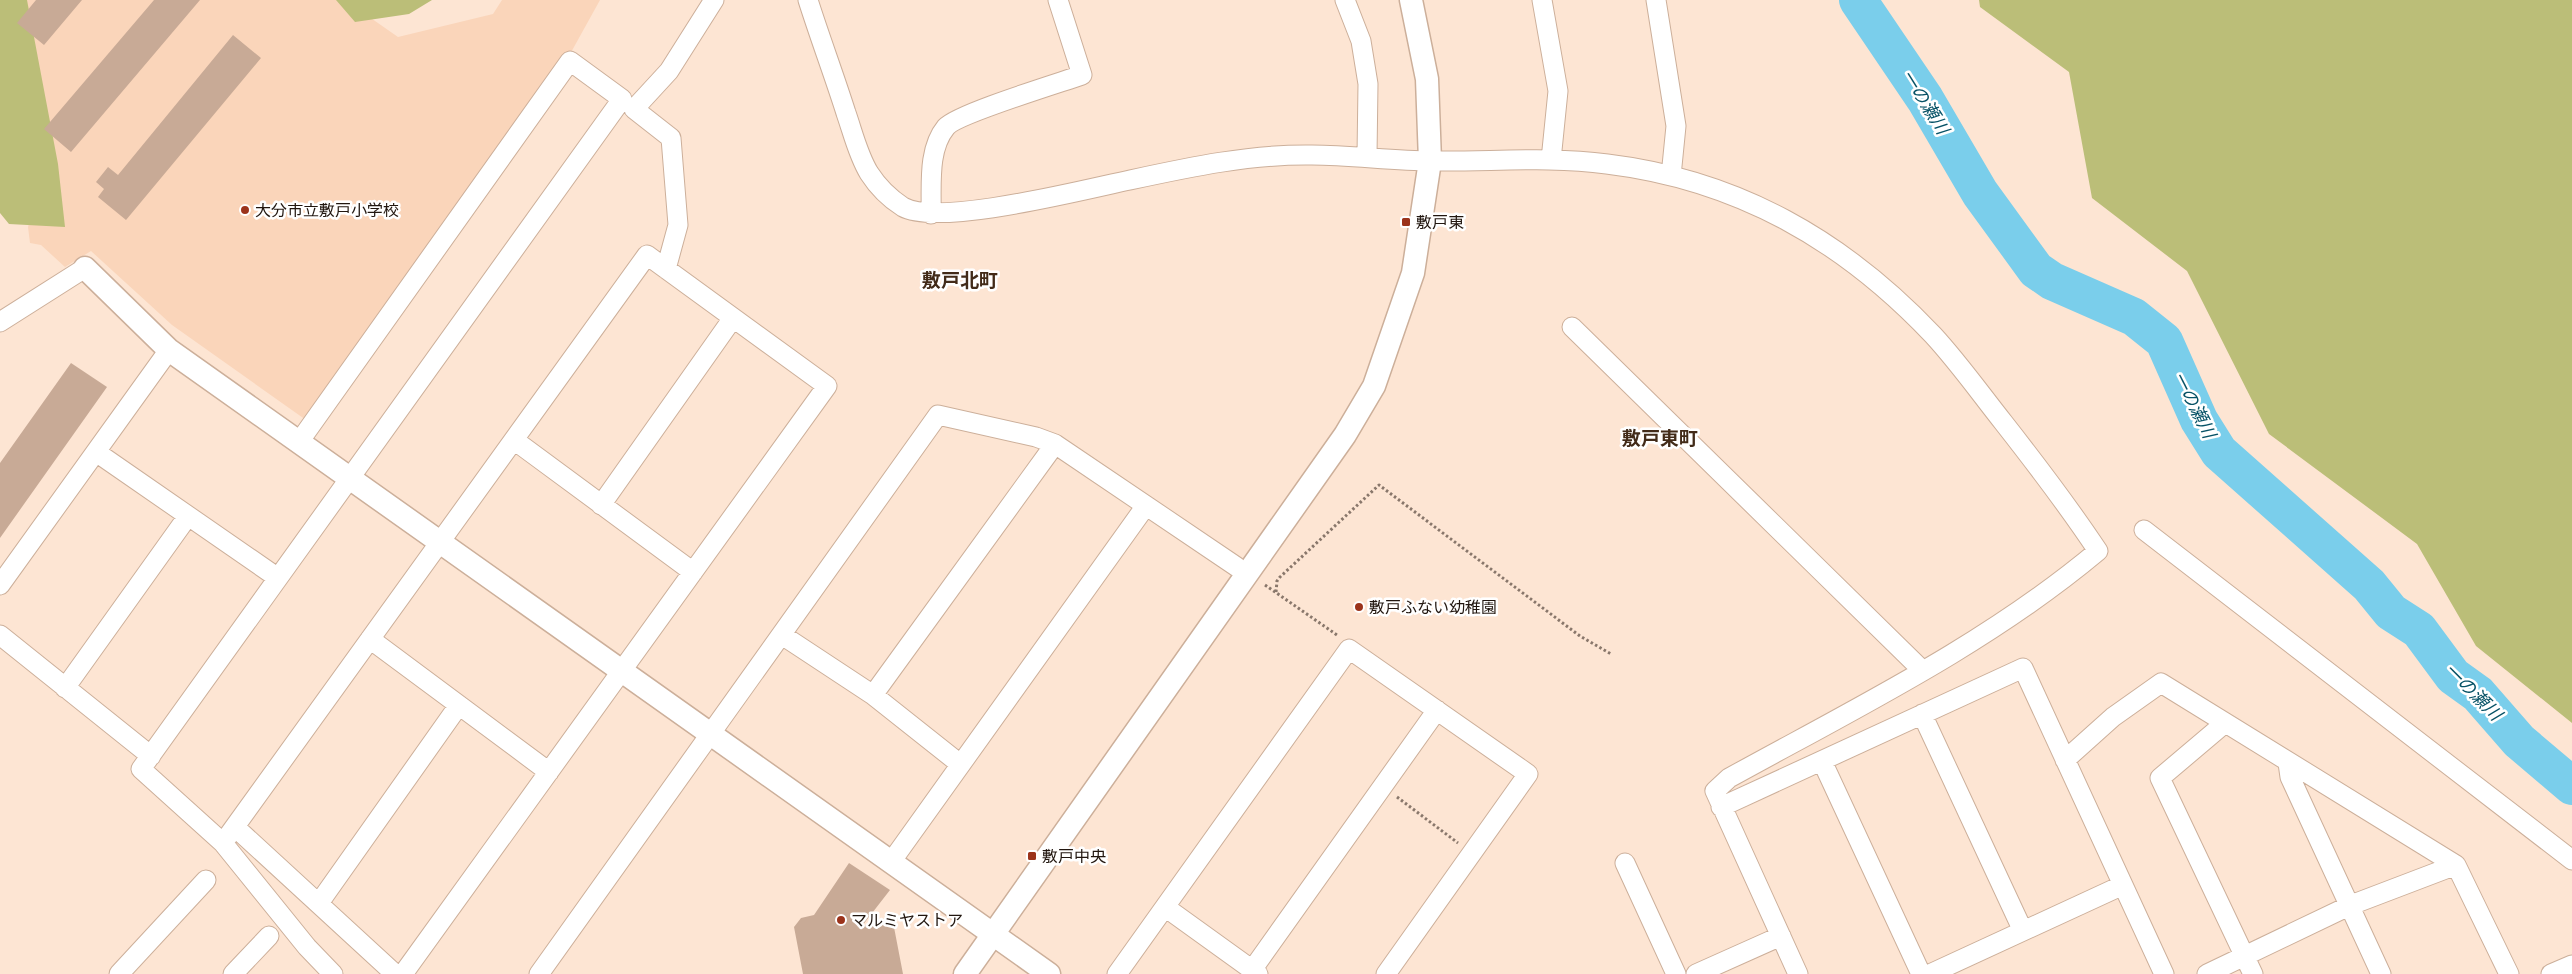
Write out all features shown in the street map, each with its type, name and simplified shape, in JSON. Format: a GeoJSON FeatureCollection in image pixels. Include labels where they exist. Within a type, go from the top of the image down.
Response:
{"type":"FeatureCollection","features":[{"type":"Feature","properties":{"kind":"street"},"geometry":{"type":"LineString","coordinates":[[666,269],[678,225],[670,138],[634,109],[669,71],[714,0]]}},
{"type":"Feature","properties":{"kind":"street"},"geometry":{"type":"LineString","coordinates":[[808,0],[854,137],[868,171],[884,193],[906,209],[931,214],[1037,200],[1204,165],[1256,157],[1310,154],[1430,161],[1504,159],[1605,163],[1671,176],[1720,190],[1807,230],[1853,261],[1934,336],[2070,508],[2098,551],[2063,580],[2009,618],[1923,671],[1729,778],[1715,791],[1798,974]]}},
{"type":"Feature","properties":{"kind":"street"},"geometry":{"type":"LineString","coordinates":[[931,214],[932,165],[937,143],[946,126],[965,116],[1082,75],[1058,0]]}},
{"type":"Feature","properties":{"kind":"street"},"geometry":{"type":"LineString","coordinates":[[1345,0],[1362,41],[1368,84],[1367,156]]}},
{"type":"Feature","properties":{"kind":"street"},"geometry":{"type":"LineString","coordinates":[[965,974],[1345,436],[1374,386],[1413,273],[1430,161],[1427,79],[1411,0]]}},
{"type":"Feature","properties":{"kind":"street"},"geometry":{"type":"LineString","coordinates":[[1542,0],[1558,91],[1551,160]]}},
{"type":"Feature","properties":{"kind":"street"},"geometry":{"type":"LineString","coordinates":[[1656,0],[1676,126],[1671,176]]}},
{"type":"Feature","properties":{"kind":"street"},"geometry":{"type":"LineString","coordinates":[[299,442],[570,61],[622,99],[141,769],[223,843],[307,947],[333,974]]}},
{"type":"Feature","properties":{"kind":"street"},"geometry":{"type":"LineString","coordinates":[[223,843],[647,255],[827,386],[403,974]]}},
{"type":"Feature","properties":{"kind":"street"},"geometry":{"type":"LineString","coordinates":[[0,322],[85,268],[169,350],[1049,974]]}},
{"type":"Feature","properties":{"kind":"street"},"geometry":{"type":"LineString","coordinates":[[601,505],[733,318]]}},
{"type":"Feature","properties":{"kind":"street"},"geometry":{"type":"LineString","coordinates":[[1572,327],[1923,671]]}},
{"type":"Feature","properties":{"kind":"street"},"geometry":{"type":"LineString","coordinates":[[0,586],[169,350]]}},
{"type":"Feature","properties":{"kind":"street"},"geometry":{"type":"LineString","coordinates":[[539,974],[938,415],[1036,437],[1055,444],[1145,507],[1155,510],[1237,567]]}},
{"type":"Feature","properties":{"kind":"street"},"geometry":{"type":"LineString","coordinates":[[514,440],[693,572]]}},
{"type":"Feature","properties":{"kind":"street"},"geometry":{"type":"LineString","coordinates":[[873,695],[1055,444]]}},
{"type":"Feature","properties":{"kind":"street"},"geometry":{"type":"LineString","coordinates":[[96,452],[278,578]]}},
{"type":"Feature","properties":{"kind":"street"},"geometry":{"type":"LineString","coordinates":[[891,862],[1145,507]]}},
{"type":"Feature","properties":{"kind":"street"},"geometry":{"type":"LineString","coordinates":[[65,688],[188,516]]}},
{"type":"Feature","properties":{"kind":"street"},"geometry":{"type":"LineString","coordinates":[[2144,530],[2572,860]]}},
{"type":"Feature","properties":{"kind":"street"},"geometry":{"type":"LineString","coordinates":[[0,635],[151,756]]}},
{"type":"Feature","properties":{"kind":"street"},"geometry":{"type":"LineString","coordinates":[[782,635],[873,695],[960,764]]}},
{"type":"Feature","properties":{"kind":"street"},"geometry":{"type":"LineString","coordinates":[[370,639],[549,772]]}},
{"type":"Feature","properties":{"kind":"street"},"geometry":{"type":"LineString","coordinates":[[1117,974],[1349,649],[1528,774],[1386,974]]}},
{"type":"Feature","properties":{"kind":"street"},"geometry":{"type":"LineString","coordinates":[[1721,807],[2022,668],[2164,974]]}},
{"type":"Feature","properties":{"kind":"street"},"geometry":{"type":"LineString","coordinates":[[2065,760],[2113,717],[2161,683],[2456,865],[2509,974]]}},
{"type":"Feature","properties":{"kind":"street"},"geometry":{"type":"LineString","coordinates":[[319,903],[459,706]]}},
{"type":"Feature","properties":{"kind":"street"},"geometry":{"type":"LineString","coordinates":[[1165,907],[1255,972],[1436,710]]}},
{"type":"Feature","properties":{"kind":"street"},"geometry":{"type":"LineString","coordinates":[[1922,714],[2023,931]]}},
{"type":"Feature","properties":{"kind":"street"},"geometry":{"type":"LineString","coordinates":[[2225,723],[2160,778],[2253,974]]}},
{"type":"Feature","properties":{"kind":"street"},"geometry":{"type":"LineString","coordinates":[[1822,761],[1921,974]]}},
{"type":"Feature","properties":{"kind":"street"},"geometry":{"type":"LineString","coordinates":[[2288,763],[2290,777],[2351,905],[2381,974]]}},
{"type":"Feature","properties":{"kind":"street"},"geometry":{"type":"LineString","coordinates":[[235,827],[395,974]]}},
{"type":"Feature","properties":{"kind":"street"},"geometry":{"type":"LineString","coordinates":[[1625,862],[1676,974]]}},
{"type":"Feature","properties":{"kind":"street"},"geometry":{"type":"LineString","coordinates":[[2207,974],[2351,905],[2456,865]]}},
{"type":"Feature","properties":{"kind":"street"},"geometry":{"type":"LineString","coordinates":[[119,974],[206,880]]}},
{"type":"Feature","properties":{"kind":"street"},"geometry":{"type":"LineString","coordinates":[[1930,974],[2123,885]]}},
{"type":"Feature","properties":{"kind":"street"},"geometry":{"type":"LineString","coordinates":[[233,974],[268,936]]}},
{"type":"Feature","properties":{"kind":"street"},"geometry":{"type":"LineString","coordinates":[[1696,974],[1781,936]]}},
{"type":"Feature","properties":{"kind":"street"},"geometry":{"type":"LineString","coordinates":[[2551,974],[2572,965]]}},
{"type":"Feature","properties":{"kind":"path"},"geometry":{"type":"LineString","coordinates":[[1276,592],[1277,581],[1280,577],[1379,485],[1580,636],[1611,654]]}},
{"type":"Feature","properties":{"kind":"path"},"geometry":{"type":"LineString","coordinates":[[1259,582],[1344,640],[1349,649]]}},
{"type":"Feature","properties":{"kind":"path"},"geometry":{"type":"LineString","coordinates":[[1382,786],[1472,853]]}},
{"type":"Feature","properties":{"kind":"shaded area","name":"大分市立敷戸小学校"},"geometry":{"type":"Polygon","coordinates":[[[10,0],[345,0],[398,37],[493,14],[502,0],[600,0],[569,56],[306,420],[172,325],[91,251],[65,267],[41,245],[30,243],[28,227],[38,193],[10,0]]]}},
{"type":"Feature","properties":{"kind":"green space"},"geometry":{"type":"Polygon","coordinates":[[[0,0],[27,0],[58,164],[65,227],[9,224],[0,213],[0,0]]]}},
{"type":"Feature","properties":{"kind":"green space"},"geometry":{"type":"Polygon","coordinates":[[[336,0],[432,0],[409,14],[355,22],[336,0]]]}},
{"type":"Feature","properties":{"kind":"green space"},"geometry":{"type":"Polygon","coordinates":[[[1979,0],[2572,0],[2572,723],[2476,646],[2417,544],[2269,434],[2187,271],[2092,198],[2069,72],[1980,7],[1979,0]]]}},
{"type":"Feature","properties":{"kind":"building"},"geometry":{"type":"Polygon","coordinates":[[[36,0],[82,0],[44,45],[17,23],[36,0]]]}},
{"type":"Feature","properties":{"kind":"building"},"geometry":{"type":"Polygon","coordinates":[[[154,0],[200,0],[71,152],[44,129],[154,0]]]}},
{"type":"Feature","properties":{"kind":"building"},"geometry":{"type":"Polygon","coordinates":[[[233,35],[261,58],[126,220],[98,197],[104,189],[96,182],[108,167],[118,175],[233,35]]]}},
{"type":"Feature","properties":{"kind":"building"},"geometry":{"type":"Polygon","coordinates":[[[71,363],[107,387],[0,538],[0,463],[71,363]]]}},
{"type":"Feature","properties":{"kind":"building","name":"マルミヤストア"},"geometry":{"type":"Polygon","coordinates":[[[849,863],[890,890],[862,926],[893,922],[903,974],[803,974],[794,927],[801,918],[814,915],[849,863]]]}},
{"type":"Feature","properties":{"kind":"waterway","name":"一の瀬川"},"geometry":{"type":"LineString","coordinates":[[1858,0],[1925,99],[1980,193],[2036,270],[2052,281],[2134,317],[2164,341],[2199,420],[2219,452],[2369,585],[2391,612],[2419,630],[2453,676],[2478,694],[2519,741],[2572,786]]}},
{"type":"Feature","properties":{"kind":"place","name":"大分市立敷戸小学校"},"geometry":{"type":"Point","coordinates":[245,210]}},
{"type":"Feature","properties":{"kind":"place","name":"敷戸東"},"geometry":{"type":"Point","coordinates":[1406,222]}},
{"type":"Feature","properties":{"kind":"place","name":"敷戸ふない幼稚園"},"geometry":{"type":"Point","coordinates":[1359,607]}},
{"type":"Feature","properties":{"kind":"place","name":"敷戸中央"},"geometry":{"type":"Point","coordinates":[1032,856]}},
{"type":"Feature","properties":{"kind":"place","name":"マルミヤストア"},"geometry":{"type":"Point","coordinates":[841,920]}},
{"type":"Feature","properties":{"kind":"district","name":"敷戸北町"},"geometry":{"type":"Point","coordinates":[960,280]}},
{"type":"Feature","properties":{"kind":"district","name":"敷戸東町"},"geometry":{"type":"Point","coordinates":[1660,438]}}]}
